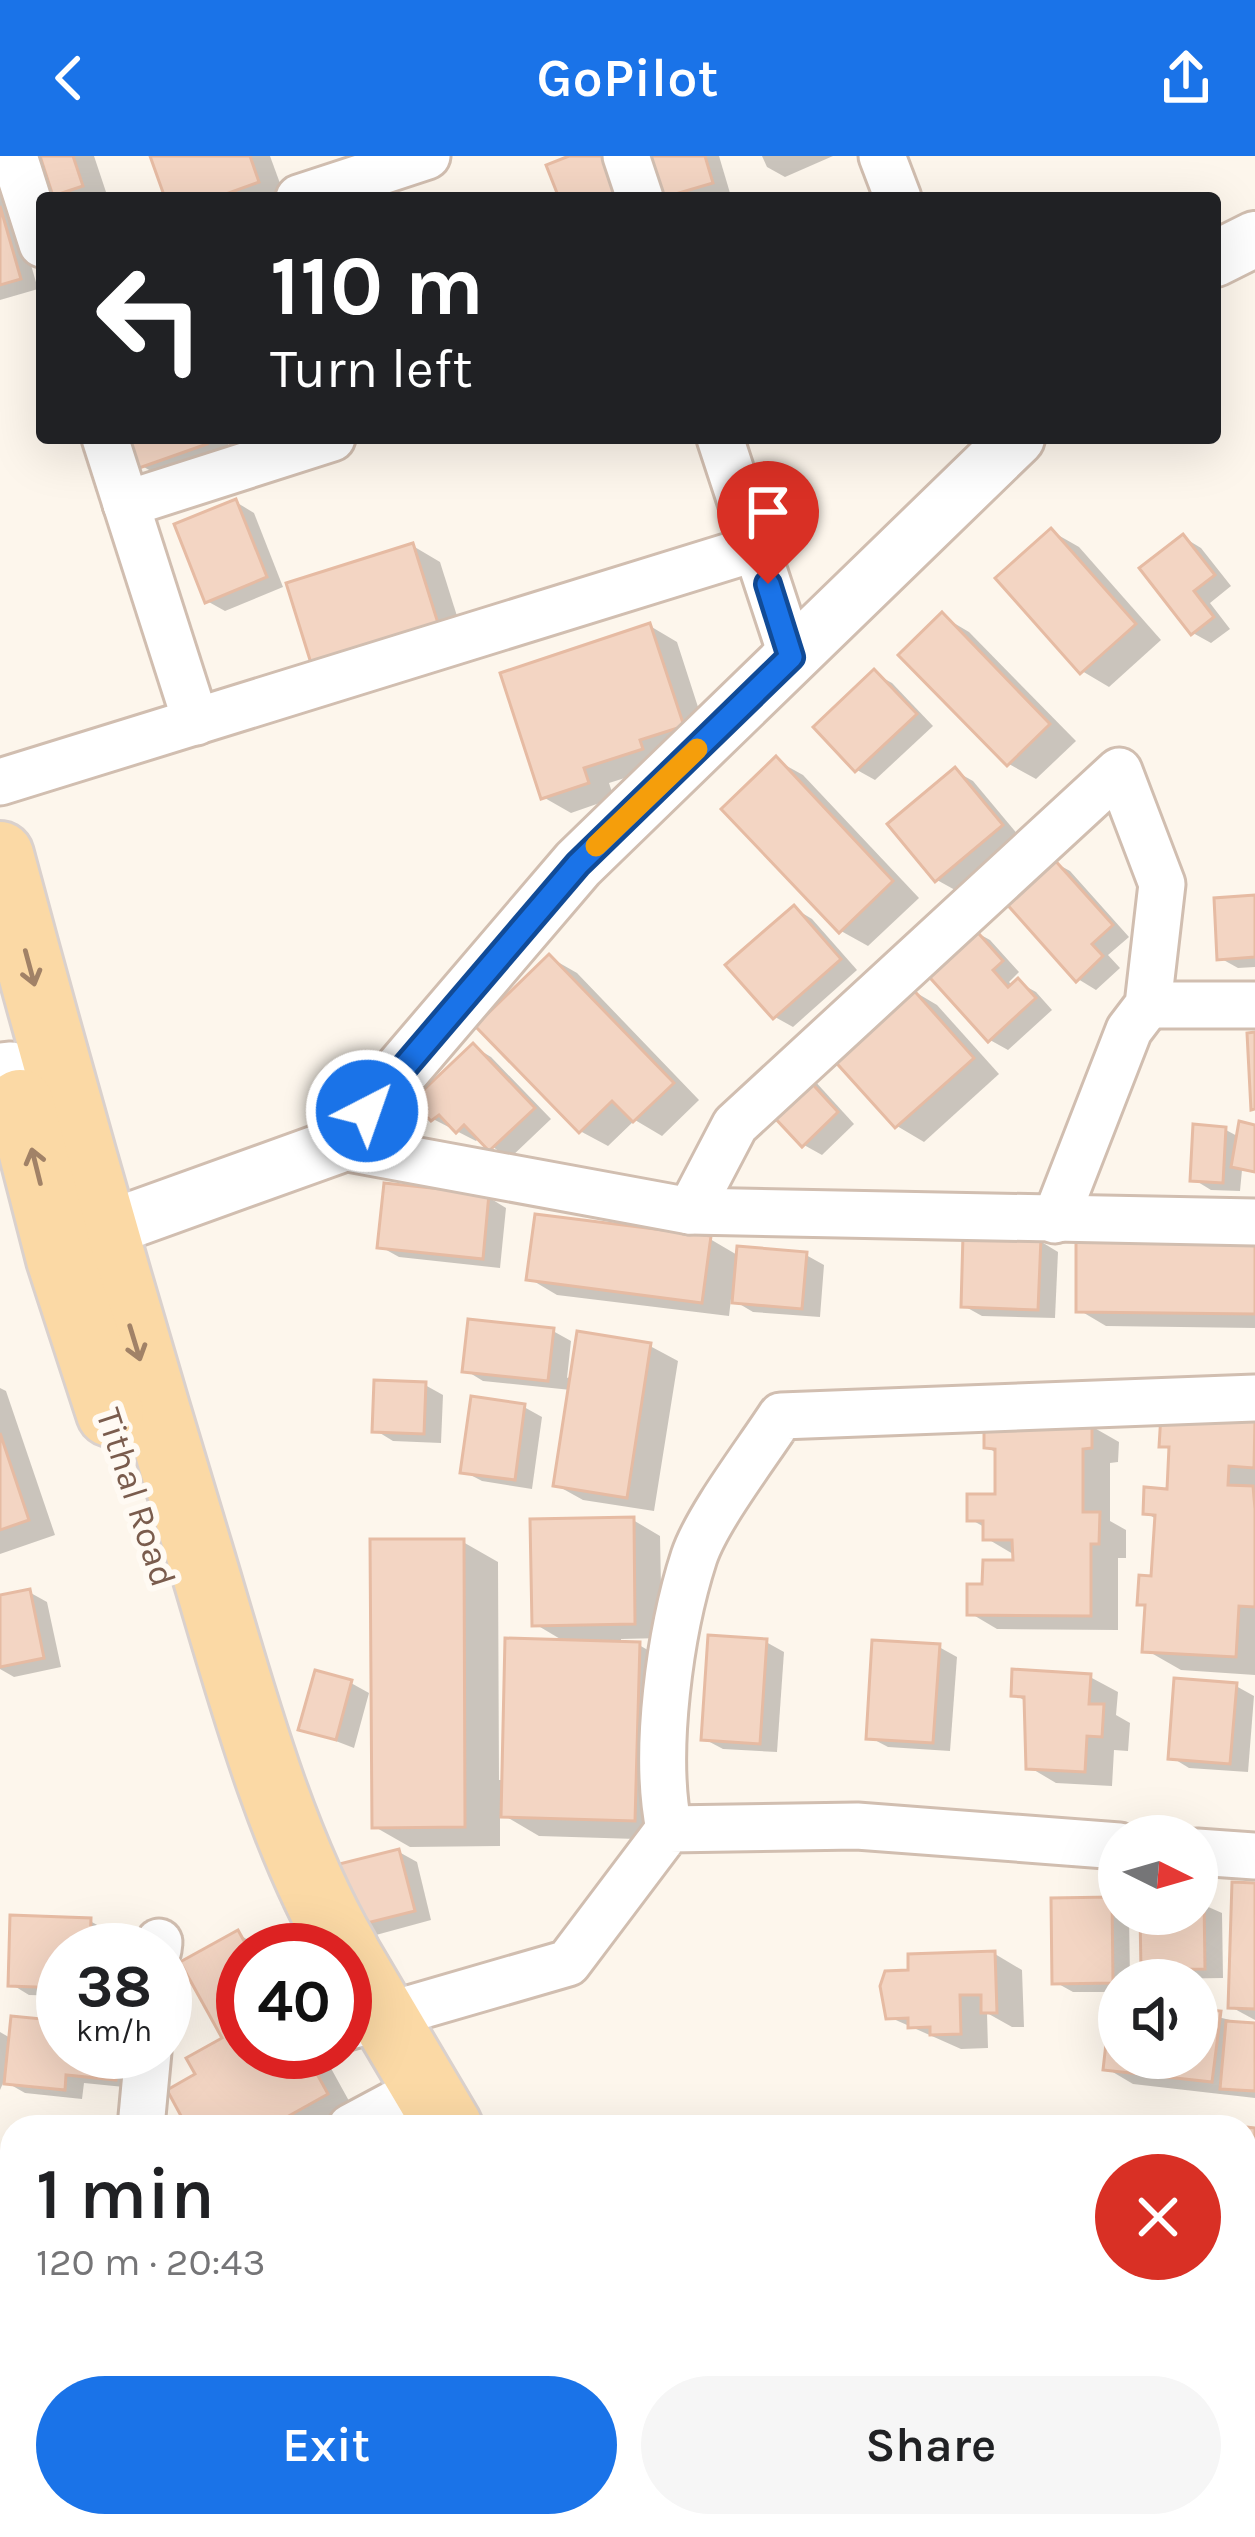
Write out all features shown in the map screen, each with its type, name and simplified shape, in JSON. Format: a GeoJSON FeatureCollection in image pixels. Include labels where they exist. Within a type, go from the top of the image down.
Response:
{"type":"FeatureCollection","features":[{"type":"Feature","properties":{"kind":"main road"},"geometry":{"type":"LineString","coordinates":[[0,855],[81,1245],[329,1923]]}},
{"type":"Feature","properties":{"kind":"main road","name":"Tithal Road"},"geometry":{"type":"LineString","coordinates":[[4,1054],[81,1245],[194,1694],[293,1923]]}},
{"type":"Feature","properties":{"kind":"main road"},"geometry":{"type":"LineString","coordinates":[[372,2053],[398,2115]]}},
{"type":"Feature","properties":{"kind":"street"},"geometry":{"type":"LineString","coordinates":[[14,156],[36,225]]}},
{"type":"Feature","properties":{"kind":"street"},"geometry":{"type":"LineString","coordinates":[[317,192],[427,156]]}},
{"type":"Feature","properties":{"kind":"street"},"geometry":{"type":"LineString","coordinates":[[626,156],[638,192]]}},
{"type":"Feature","properties":{"kind":"street"},"geometry":{"type":"LineString","coordinates":[[882,156],[896,192]]}},
{"type":"Feature","properties":{"kind":"street"},"geometry":{"type":"LineString","coordinates":[[1221,256],[1255,239]]}},
{"type":"Feature","properties":{"kind":"street"},"geometry":{"type":"LineString","coordinates":[[107,444],[196,722]]}},
{"type":"Feature","properties":{"kind":"street"},"geometry":{"type":"LineString","coordinates":[[126,504],[313,444]]}},
{"type":"Feature","properties":{"kind":"street"},"geometry":{"type":"LineString","coordinates":[[722,444],[791,657]]}},
{"type":"Feature","properties":{"kind":"street"},"geometry":{"type":"LineString","coordinates":[[81,1245],[337,1146],[578,864],[999,446]]}},
{"type":"Feature","properties":{"kind":"street"},"geometry":{"type":"LineString","coordinates":[[0,782],[757,548]]}},
{"type":"Feature","properties":{"kind":"street"},"geometry":{"type":"LineString","coordinates":[[690,1211],[736,1125],[1119,771],[1162,884],[1148,1005],[1129,1030],[1055,1220]]}},
{"type":"Feature","properties":{"kind":"street"},"geometry":{"type":"LineString","coordinates":[[1148,1005],[1255,1005]]}},
{"type":"Feature","properties":{"kind":"street"},"geometry":{"type":"LineString","coordinates":[[337,1146],[690,1211],[1255,1222]]}},
{"type":"Feature","properties":{"kind":"street"},"geometry":{"type":"LineString","coordinates":[[372,2019],[568,1963],[669,1829],[661,1792],[672,1664],[695,1553],[781,1416],[1255,1398]]}},
{"type":"Feature","properties":{"kind":"street"},"geometry":{"type":"LineString","coordinates":[[669,1829],[857,1826],[1098,1844]]}},
{"type":"Feature","properties":{"kind":"street"},"geometry":{"type":"LineString","coordinates":[[1218,1853],[1255,1856]]}},
{"type":"Feature","properties":{"kind":"street"},"geometry":{"type":"LineString","coordinates":[[142,2115],[145,2079]]}},
{"type":"Feature","properties":{"kind":"building"},"geometry":{"type":"Polygon","coordinates":[[[40,156],[73,156],[83,186],[52,192],[40,156]]]}},
{"type":"Feature","properties":{"kind":"building"},"geometry":{"type":"Polygon","coordinates":[[[150,156],[250,156],[259,182],[232,192],[163,192],[150,156]]]}},
{"type":"Feature","properties":{"kind":"building"},"geometry":{"type":"Polygon","coordinates":[[[569,156],[604,156],[617,192],[557,192],[546,165],[569,156]]]}},
{"type":"Feature","properties":{"kind":"building"},"geometry":{"type":"Polygon","coordinates":[[[650,156],[705,156],[713,183],[682,192],[660,192],[650,156]]]}},
{"type":"Feature","properties":{"kind":"building"},"geometry":{"type":"Polygon","coordinates":[[[0,206],[21,279],[0,285],[0,206]]]}},
{"type":"Feature","properties":{"kind":"building"},"geometry":{"type":"Polygon","coordinates":[[[131,444],[207,444],[139,468],[131,444]]]}},
{"type":"Feature","properties":{"kind":"building"},"geometry":{"type":"Polygon","coordinates":[[[236,499],[267,577],[205,603],[174,524],[236,499]]]}},
{"type":"Feature","properties":{"kind":"building"},"geometry":{"type":"Polygon","coordinates":[[[1051,528],[1136,624],[1080,674],[995,578],[1051,528]]]}},
{"type":"Feature","properties":{"kind":"building"},"geometry":{"type":"Polygon","coordinates":[[[1183,534],[1215,575],[1194,591],[1214,617],[1191,635],[1139,568],[1183,534]]]}},
{"type":"Feature","properties":{"kind":"building"},"geometry":{"type":"Polygon","coordinates":[[[413,543],[442,636],[315,676],[286,583],[413,543]]]}},
{"type":"Feature","properties":{"kind":"building"},"geometry":{"type":"Polygon","coordinates":[[[942,612],[1050,724],[1007,766],[898,655],[942,612]]]}},
{"type":"Feature","properties":{"kind":"building"},"geometry":{"type":"Polygon","coordinates":[[[650,623],[684,726],[640,740],[643,749],[584,768],[589,783],[541,799],[500,673],[650,623]]]}},
{"type":"Feature","properties":{"kind":"building"},"geometry":{"type":"Polygon","coordinates":[[[874,669],[917,714],[855,772],[813,727],[874,669]]]}},
{"type":"Feature","properties":{"kind":"building"},"geometry":{"type":"Polygon","coordinates":[[[776,756],[893,881],[839,933],[721,809],[776,756]]]}},
{"type":"Feature","properties":{"kind":"building"},"geometry":{"type":"Polygon","coordinates":[[[955,767],[1003,825],[935,882],[887,824],[955,767]]]}},
{"type":"Feature","properties":{"kind":"building"},"geometry":{"type":"Polygon","coordinates":[[[1052,857],[1113,925],[1092,944],[1103,956],[1076,982],[1004,901],[1052,857]]]}},
{"type":"Feature","properties":{"kind":"building"},"geometry":{"type":"Polygon","coordinates":[[[1255,895],[1255,957],[1217,960],[1214,898],[1255,895]]]}},
{"type":"Feature","properties":{"kind":"building"},"geometry":{"type":"Polygon","coordinates":[[[794,905],[841,959],[773,1019],[725,965],[794,905]]]}},
{"type":"Feature","properties":{"kind":"building"},"geometry":{"type":"Polygon","coordinates":[[[972,926],[1003,961],[993,970],[1008,987],[1018,978],[1036,998],[988,1042],[923,970],[972,926]]]}},
{"type":"Feature","properties":{"kind":"building"},"geometry":{"type":"Polygon","coordinates":[[[549,954],[674,1083],[633,1122],[612,1101],[579,1133],[475,1026],[549,954]]]}},
{"type":"Feature","properties":{"kind":"building"},"geometry":{"type":"Polygon","coordinates":[[[910,986],[974,1058],[895,1128],[831,1057],[910,986]]]}},
{"type":"Feature","properties":{"kind":"building"},"geometry":{"type":"Polygon","coordinates":[[[1255,1032],[1255,1109],[1251,1110],[1247,1033],[1255,1032]]]}},
{"type":"Feature","properties":{"kind":"building"},"geometry":{"type":"Polygon","coordinates":[[[473,1043],[535,1108],[489,1151],[464,1125],[456,1133],[439,1115],[431,1121],[412,1101],[473,1043]]]}},
{"type":"Feature","properties":{"kind":"building"},"geometry":{"type":"Polygon","coordinates":[[[795,1065],[838,1112],[802,1147],[758,1100],[795,1065]]]}},
{"type":"Feature","properties":{"kind":"building"},"geometry":{"type":"Polygon","coordinates":[[[1239,1121],[1255,1125],[1255,1172],[1231,1167],[1239,1121]]]}},
{"type":"Feature","properties":{"kind":"building"},"geometry":{"type":"Polygon","coordinates":[[[1193,1124],[1226,1127],[1223,1183],[1190,1181],[1193,1124]]]}},
{"type":"Feature","properties":{"kind":"building"},"geometry":{"type":"Polygon","coordinates":[[[384,1183],[489,1194],[483,1259],[377,1248],[384,1183]]]}},
{"type":"Feature","properties":{"kind":"building"},"geometry":{"type":"Polygon","coordinates":[[[535,1214],[711,1236],[702,1303],[526,1280],[535,1214]]]}},
{"type":"Feature","properties":{"kind":"building"},"geometry":{"type":"Polygon","coordinates":[[[963,1235],[1041,1238],[1038,1310],[961,1307],[963,1235]]]}},
{"type":"Feature","properties":{"kind":"building"},"geometry":{"type":"Polygon","coordinates":[[[1076,1236],[1255,1239],[1255,1314],[1076,1312],[1076,1236]]]}},
{"type":"Feature","properties":{"kind":"building"},"geometry":{"type":"Polygon","coordinates":[[[737,1246],[807,1252],[802,1309],[732,1303],[737,1246]]]}},
{"type":"Feature","properties":{"kind":"building"},"geometry":{"type":"Polygon","coordinates":[[[468,1319],[554,1328],[548,1381],[462,1372],[468,1319]]]}},
{"type":"Feature","properties":{"kind":"building"},"geometry":{"type":"Polygon","coordinates":[[[577,1331],[651,1343],[627,1498],[553,1486],[577,1331]]]}},
{"type":"Feature","properties":{"kind":"building"},"geometry":{"type":"Polygon","coordinates":[[[374,1380],[426,1382],[424,1434],[372,1432],[374,1380]]]}},
{"type":"Feature","properties":{"kind":"building"},"geometry":{"type":"Polygon","coordinates":[[[471,1396],[525,1404],[515,1480],[460,1473],[471,1396]]]}},
{"type":"Feature","properties":{"kind":"building"},"geometry":{"type":"Polygon","coordinates":[[[1161,1414],[1255,1419],[1254,1468],[1229,1466],[1228,1485],[1253,1486],[1255,1509],[1255,1607],[1239,1606],[1236,1657],[1142,1652],[1145,1605],[1137,1605],[1139,1575],[1151,1576],[1155,1515],[1143,1514],[1144,1487],[1167,1489],[1169,1447],[1159,1447],[1161,1414]]]}},
{"type":"Feature","properties":{"kind":"building"},"geometry":{"type":"Polygon","coordinates":[[[984,1423],[1092,1423],[1092,1448],[1083,1449],[1083,1512],[1100,1512],[1099,1544],[1091,1544],[1091,1616],[967,1615],[967,1584],[982,1584],[983,1560],[1013,1560],[1012,1540],[983,1540],[983,1521],[967,1521],[967,1494],[995,1494],[995,1449],[984,1448],[984,1423]]]}},
{"type":"Feature","properties":{"kind":"building"},"geometry":{"type":"Polygon","coordinates":[[[0,1433],[29,1520],[0,1530],[0,1433]]]}},
{"type":"Feature","properties":{"kind":"building"},"geometry":{"type":"Polygon","coordinates":[[[634,1517],[635,1624],[532,1626],[530,1519],[634,1517]]]}},
{"type":"Feature","properties":{"kind":"building"},"geometry":{"type":"Polygon","coordinates":[[[370,1539],[464,1539],[465,1827],[372,1828],[370,1539]]]}},
{"type":"Feature","properties":{"kind":"building"},"geometry":{"type":"Polygon","coordinates":[[[30,1589],[44,1658],[0,1667],[0,1595],[30,1589]]]}},
{"type":"Feature","properties":{"kind":"building"},"geometry":{"type":"Polygon","coordinates":[[[708,1635],[767,1639],[760,1744],[701,1740],[708,1635]]]}},
{"type":"Feature","properties":{"kind":"building"},"geometry":{"type":"Polygon","coordinates":[[[505,1638],[640,1642],[635,1821],[501,1817],[505,1638]]]}},
{"type":"Feature","properties":{"kind":"building"},"geometry":{"type":"Polygon","coordinates":[[[872,1640],[940,1644],[933,1743],[866,1739],[872,1640]]]}},
{"type":"Feature","properties":{"kind":"building"},"geometry":{"type":"Polygon","coordinates":[[[1012,1669],[1091,1674],[1089,1704],[1104,1704],[1102,1737],[1087,1736],[1085,1772],[1026,1769],[1024,1697],[1011,1696],[1012,1669]]]}},
{"type":"Feature","properties":{"kind":"building"},"geometry":{"type":"Polygon","coordinates":[[[315,1670],[352,1680],[336,1740],[298,1730],[315,1670]]]}},
{"type":"Feature","properties":{"kind":"building"},"geometry":{"type":"Polygon","coordinates":[[[1174,1678],[1237,1683],[1230,1764],[1168,1759],[1174,1678]]]}},
{"type":"Feature","properties":{"kind":"building"},"geometry":{"type":"Polygon","coordinates":[[[399,1849],[415,1911],[354,1923],[339,1864],[399,1849]]]}},
{"type":"Feature","properties":{"kind":"building"},"geometry":{"type":"Polygon","coordinates":[[[1232,1882],[1255,1883],[1255,2009],[1228,2008],[1232,1882]]]}},
{"type":"Feature","properties":{"kind":"building"},"geometry":{"type":"Polygon","coordinates":[[[1098,1897],[1098,1935],[1112,1935],[1113,1959],[1098,1959],[1098,1983],[1052,1984],[1051,1898],[1098,1897]]]}},
{"type":"Feature","properties":{"kind":"building"},"geometry":{"type":"Polygon","coordinates":[[[10,1915],[91,1918],[91,1923],[36,1923],[36,1987],[8,1986],[10,1915]]]}},
{"type":"Feature","properties":{"kind":"building"},"geometry":{"type":"Polygon","coordinates":[[[1140,1935],[1205,1935],[1205,1959],[1141,1959],[1140,1935]]]}},
{"type":"Feature","properties":{"kind":"building"},"geometry":{"type":"Polygon","coordinates":[[[216,1942],[216,2027],[192,1984],[192,1955],[216,1942]]]}},
{"type":"Feature","properties":{"kind":"building"},"geometry":{"type":"Polygon","coordinates":[[[995,1951],[997,2013],[981,2013],[981,1995],[960,1995],[961,2034],[930,2035],[930,2027],[908,2028],[908,2018],[886,2019],[880,1986],[885,1971],[908,1970],[908,1954],[995,1951]]]}},
{"type":"Feature","properties":{"kind":"building"},"geometry":{"type":"Polygon","coordinates":[[[11,2016],[36,2018],[36,2079],[66,2079],[65,2090],[4,2084],[11,2016]]]}},
{"type":"Feature","properties":{"kind":"building"},"geometry":{"type":"Polygon","coordinates":[[[1226,2021],[1255,2023],[1255,2091],[1220,2089],[1226,2021]]]}},
{"type":"Feature","properties":{"kind":"building"},"geometry":{"type":"Polygon","coordinates":[[[216,2041],[216,2079],[320,2079],[328,2094],[290,2115],[181,2115],[167,2090],[192,2079],[192,2055],[216,2041]]]}},
{"type":"Feature","properties":{"kind":"slow traffic"},"geometry":{"type":"LineString","coordinates":[[596,846],[697,749]]}},
{"type":"Feature","properties":{"kind":"route"},"geometry":{"type":"LineString","coordinates":[[367,1111],[578,864],[791,657],[768,584]]}}]}
